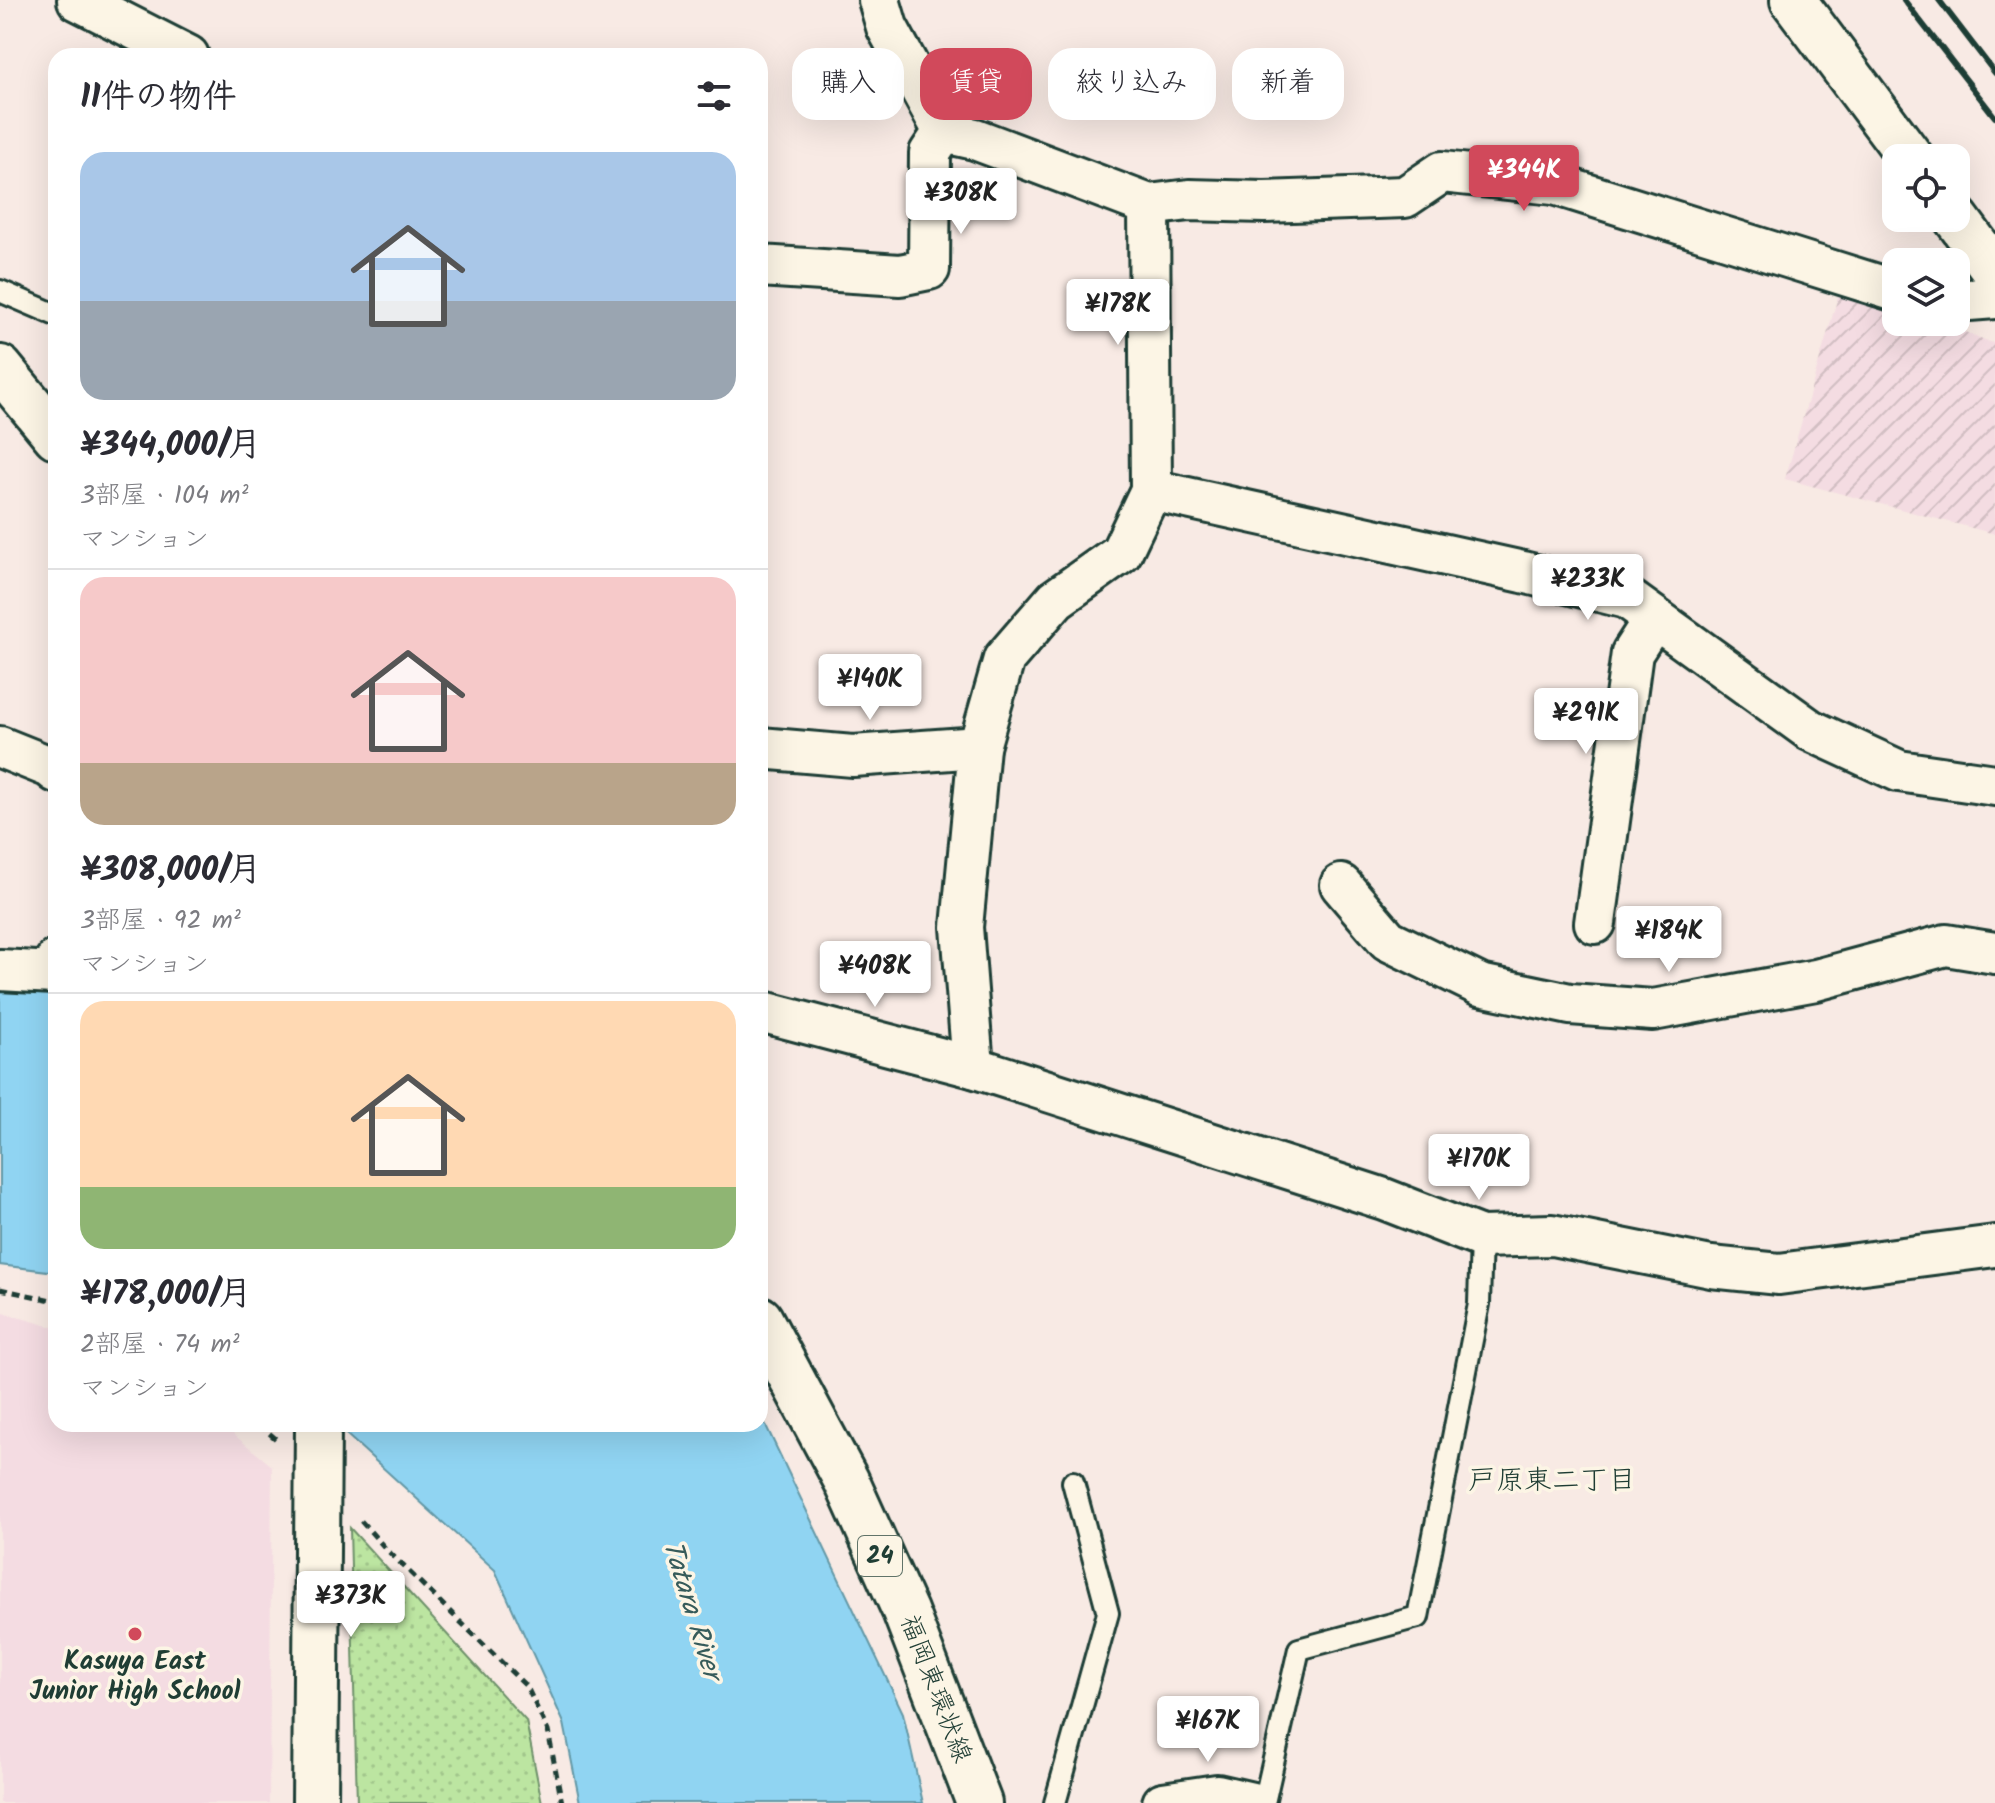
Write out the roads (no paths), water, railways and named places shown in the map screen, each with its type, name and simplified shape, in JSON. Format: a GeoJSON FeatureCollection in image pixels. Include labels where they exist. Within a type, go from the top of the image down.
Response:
{"type":"FeatureCollection","features":[{"type":"Feature","properties":{"kind":"street"},"geometry":{"type":"LineString","coordinates":[[78,0],[172,48]]}},
{"type":"Feature","properties":{"kind":"street"},"geometry":{"type":"LineString","coordinates":[[879,0],[887,27],[944,132],[975,139],[1149,205],[1189,200],[1264,202],[1405,197],[1442,172],[1554,184],[1882,287]]}},
{"type":"Feature","properties":{"kind":"street"},"geometry":{"type":"LineString","coordinates":[[1793,0],[1901,144]]}},
{"type":"Feature","properties":{"kind":"street"},"geometry":{"type":"LineString","coordinates":[[768,267],[900,275],[929,269],[930,153],[944,132]]}},
{"type":"Feature","properties":{"kind":"street"},"geometry":{"type":"LineString","coordinates":[[973,1067],[962,927],[979,747],[1004,659],[1056,599],[1121,553],[1151,490],[1149,205]]}},
{"type":"Feature","properties":{"kind":"street"},"geometry":{"type":"LineString","coordinates":[[1966,232],[1995,271]]}},
{"type":"Feature","properties":{"kind":"street"},"geometry":{"type":"LineString","coordinates":[[1970,300],[1995,298]]}},
{"type":"Feature","properties":{"kind":"street"},"geometry":{"type":"LineString","coordinates":[[0,368],[48,426]]}},
{"type":"Feature","properties":{"kind":"street"},"geometry":{"type":"LineString","coordinates":[[1151,490],[1627,598],[1810,730],[1899,771],[1995,785]]}},
{"type":"Feature","properties":{"kind":"street"},"geometry":{"type":"LineString","coordinates":[[1595,923],[1632,653],[1654,619]]}},
{"type":"Feature","properties":{"kind":"street"},"geometry":{"type":"LineString","coordinates":[[0,747],[48,766]]}},
{"type":"Feature","properties":{"kind":"street"},"geometry":{"type":"LineString","coordinates":[[768,749],[853,756],[979,747]]}},
{"type":"Feature","properties":{"kind":"street"},"geometry":{"type":"LineString","coordinates":[[1341,885],[1388,940],[1480,985],[1570,1004],[1653,1010],[1816,980],[1946,945],[1995,953]]}},
{"type":"Feature","properties":{"kind":"street"},"geometry":{"type":"LineString","coordinates":[[0,970],[48,973]]}},
{"type":"Feature","properties":{"kind":"street"},"geometry":{"type":"LineString","coordinates":[[768,1013],[973,1067],[1384,1199],[1481,1237],[1552,1235],[1711,1267],[1779,1274],[1995,1246]]}},
{"type":"Feature","properties":{"kind":"street","name":"福岡東環状線"},"geometry":{"type":"LineString","coordinates":[[768,1334],[852,1493],[905,1611],[979,1803]]}},
{"type":"Feature","properties":{"kind":"street"},"geometry":{"type":"LineString","coordinates":[[315,1803],[318,1432]]}},
{"type":"Feature","properties":{"kind":"street"},"geometry":{"type":"LineString","coordinates":[[1163,1803],[1217,1795],[1252,1803]]}},
{"type":"Feature","properties":{"kind":"lane"},"geometry":{"type":"LineString","coordinates":[[0,291],[48,312]]}},
{"type":"Feature","properties":{"kind":"lane"},"geometry":{"type":"LineString","coordinates":[[1264,1803],[1299,1649],[1418,1617],[1479,1304],[1481,1237]]}},
{"type":"Feature","properties":{"kind":"lane"},"geometry":{"type":"LineString","coordinates":[[1055,1803],[1108,1613],[1073,1482]]}},
{"type":"Feature","properties":{"kind":"water"},"geometry":{"type":"Polygon","coordinates":[[[0,982],[48,984],[48,1271],[0,1265],[0,982]]]}},
{"type":"Feature","properties":{"kind":"water","name":"Tatara River"},"geometry":{"type":"Polygon","coordinates":[[[768,1430],[903,1713],[923,1803],[580,1803],[564,1723],[495,1570],[344,1432],[768,1430]]]}},
{"type":"Feature","properties":{"kind":"railway"},"geometry":{"type":"LineString","coordinates":[[1904,0],[1995,117]]}},
{"type":"Feature","properties":{"kind":"railway"},"geometry":{"type":"LineString","coordinates":[[1939,0],[1995,73]]}},
{"type":"Feature","properties":{"kind":"place","name":"Kasuya East Junior High School"},"geometry":{"type":"Point","coordinates":[135,1634]}},
{"type":"Feature","properties":{"kind":"district","name":"戸原東二丁目"},"geometry":{"type":"Point","coordinates":[1552,1481]}}]}
